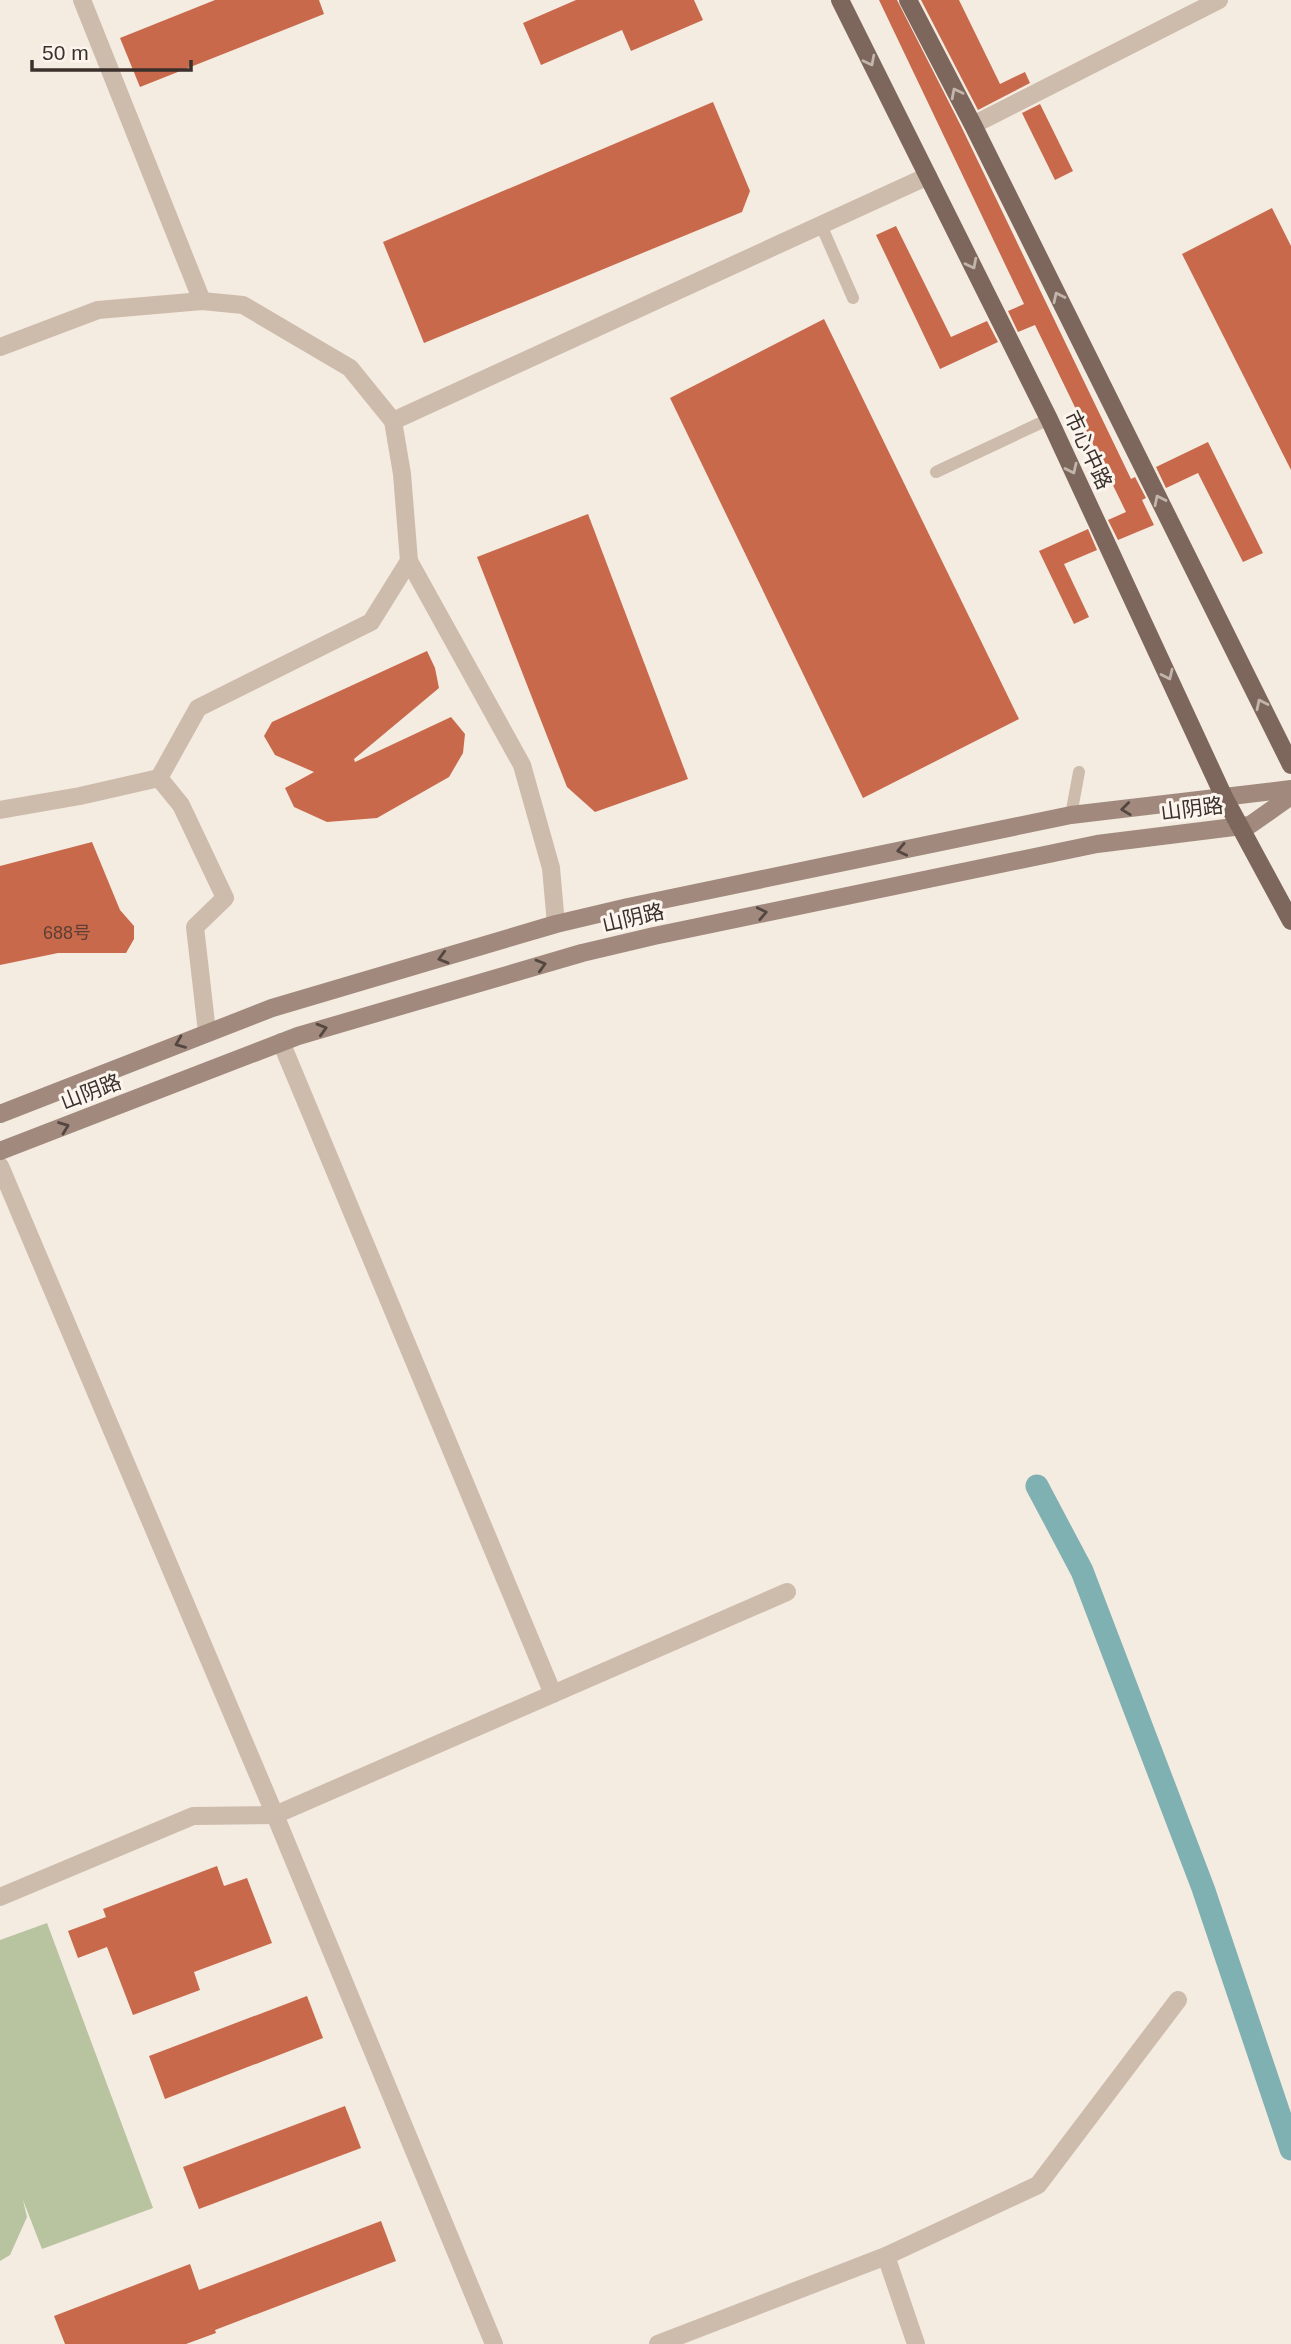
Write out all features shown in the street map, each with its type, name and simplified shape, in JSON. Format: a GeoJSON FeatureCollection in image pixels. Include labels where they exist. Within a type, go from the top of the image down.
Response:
{"type":"FeatureCollection","features":[{"type":"Feature","properties":{"kind":"main road","name":"市心中路"},"geometry":{"type":"LineString","coordinates":[[839,0],[1049,419],[1224,797],[1291,921]]}},
{"type":"Feature","properties":{"kind":"main road","name":"市心中路"},"geometry":{"type":"LineString","coordinates":[[908,0],[973,125],[1291,765]]}},
{"type":"Feature","properties":{"kind":"main road","name":"山阴路"},"geometry":{"type":"LineString","coordinates":[[0,1114],[272,1008],[556,925],[628,907],[1071,816],[1291,789]]}},
{"type":"Feature","properties":{"kind":"main road","name":"山阴路"},"geometry":{"type":"LineString","coordinates":[[0,1151],[281,1042],[582,953],[1097,844],[1250,825],[1291,796]]}},
{"type":"Feature","properties":{"kind":"street"},"geometry":{"type":"LineString","coordinates":[[82,0],[202,301]]}},
{"type":"Feature","properties":{"kind":"street"},"geometry":{"type":"LineString","coordinates":[[973,125],[1219,0]]}},
{"type":"Feature","properties":{"kind":"street"},"geometry":{"type":"LineString","coordinates":[[394,421],[928,176]]}},
{"type":"Feature","properties":{"kind":"street"},"geometry":{"type":"LineString","coordinates":[[0,347],[98,310],[202,301],[243,306],[350,368],[394,421],[402,474],[409,561],[522,765],[551,868],[556,925]]}},
{"type":"Feature","properties":{"kind":"street"},"geometry":{"type":"LineString","coordinates":[[0,810],[159,778],[198,708],[371,622],[409,561]]}},
{"type":"Feature","properties":{"kind":"street"},"geometry":{"type":"LineString","coordinates":[[159,778],[181,805],[225,898],[195,927],[206,1032]]}},
{"type":"Feature","properties":{"kind":"street"},"geometry":{"type":"LineString","coordinates":[[281,1042],[553,1694]]}},
{"type":"Feature","properties":{"kind":"street"},"geometry":{"type":"LineString","coordinates":[[0,1166],[275,1815],[494,2344]]}},
{"type":"Feature","properties":{"kind":"street"},"geometry":{"type":"LineString","coordinates":[[0,1897],[193,1816],[275,1815],[787,1592]]}},
{"type":"Feature","properties":{"kind":"street"},"geometry":{"type":"LineString","coordinates":[[657,2344],[886,2256],[1038,2185],[1178,2000]]}},
{"type":"Feature","properties":{"kind":"street"},"geometry":{"type":"LineString","coordinates":[[886,2256],[916,2344]]}},
{"type":"Feature","properties":{"kind":"lane"},"geometry":{"type":"LineString","coordinates":[[821,225],[853,298]]}},
{"type":"Feature","properties":{"kind":"lane"},"geometry":{"type":"LineString","coordinates":[[936,472],[1049,419]]}},
{"type":"Feature","properties":{"kind":"lane"},"geometry":{"type":"LineString","coordinates":[[1071,816],[1079,772]]}},
{"type":"Feature","properties":{"kind":"green space"},"geometry":{"type":"Polygon","coordinates":[[[47,1923],[153,2208],[42,2249],[23,2200],[27,2217],[10,2255],[0,2261],[0,1940],[47,1923]]]}},
{"type":"Feature","properties":{"kind":"building"},"geometry":{"type":"Polygon","coordinates":[[[215,0],[319,0],[324,14],[140,87],[120,38],[215,0]]]}},
{"type":"Feature","properties":{"kind":"building"},"geometry":{"type":"Polygon","coordinates":[[[576,0],[694,0],[703,20],[631,51],[622,30],[541,65],[523,23],[576,0]]]}},
{"type":"Feature","properties":{"kind":"building"},"geometry":{"type":"Polygon","coordinates":[[[879,0],[897,0],[961,126],[1131,479],[1135,477],[1146,498],[1142,500],[1154,525],[1118,540],[1108,520],[1126,512],[1035,325],[1018,332],[1008,311],[1024,304],[879,0]]]}},
{"type":"Feature","properties":{"kind":"building"},"geometry":{"type":"Polygon","coordinates":[[[921,0],[959,0],[1000,84],[1025,72],[1030,83],[978,110],[921,0]]]}},
{"type":"Feature","properties":{"kind":"building"},"geometry":{"type":"Polygon","coordinates":[[[713,102],[750,191],[742,212],[424,343],[383,242],[713,102]]]}},
{"type":"Feature","properties":{"kind":"building"},"geometry":{"type":"Polygon","coordinates":[[[1040,104],[1073,171],[1055,180],[1022,113],[1040,104]]]}},
{"type":"Feature","properties":{"kind":"building"},"geometry":{"type":"Polygon","coordinates":[[[1272,208],[1291,246],[1291,470],[1182,254],[1272,208]]]}},
{"type":"Feature","properties":{"kind":"building"},"geometry":{"type":"Polygon","coordinates":[[[896,226],[951,337],[987,321],[998,342],[940,369],[876,235],[896,226]]]}},
{"type":"Feature","properties":{"kind":"building"},"geometry":{"type":"Polygon","coordinates":[[[824,319],[1019,719],[863,798],[670,398],[824,319]]]}},
{"type":"Feature","properties":{"kind":"building"},"geometry":{"type":"Polygon","coordinates":[[[1208,442],[1263,553],[1243,562],[1198,473],[1166,488],[1156,467],[1208,442]]]}},
{"type":"Feature","properties":{"kind":"building"},"geometry":{"type":"Polygon","coordinates":[[[588,514],[688,779],[595,812],[567,787],[477,557],[588,514]]]}},
{"type":"Feature","properties":{"kind":"building"},"geometry":{"type":"Polygon","coordinates":[[[1088,529],[1097,550],[1064,564],[1089,617],[1074,624],[1039,551],[1088,529]]]}},
{"type":"Feature","properties":{"kind":"building"},"geometry":{"type":"Polygon","coordinates":[[[427,651],[435,668],[439,688],[354,759],[355,762],[451,717],[465,734],[463,753],[449,777],[377,818],[327,822],[294,807],[285,788],[314,772],[275,755],[264,736],[272,722],[427,651]]]}},
{"type":"Feature","properties":{"kind":"building"},"geometry":{"type":"Polygon","coordinates":[[[92,842],[120,910],[134,926],[134,939],[126,953],[58,953],[0,965],[0,866],[92,842]]]}},
{"type":"Feature","properties":{"kind":"building"},"geometry":{"type":"Polygon","coordinates":[[[217,1866],[224,1886],[247,1878],[272,1943],[194,1972],[200,1990],[133,2015],[107,1947],[78,1958],[68,1931],[106,1917],[103,1909],[217,1866]]]}},
{"type":"Feature","properties":{"kind":"building"},"geometry":{"type":"Polygon","coordinates":[[[307,1996],[323,2038],[165,2099],[149,2056],[307,1996]]]}},
{"type":"Feature","properties":{"kind":"building"},"geometry":{"type":"Polygon","coordinates":[[[345,2106],[361,2148],[199,2209],[183,2167],[345,2106]]]}},
{"type":"Feature","properties":{"kind":"building"},"geometry":{"type":"Polygon","coordinates":[[[381,2221],[396,2261],[215,2330],[216,2333],[186,2344],[65,2344],[54,2316],[190,2264],[199,2290],[381,2221]]]}},
{"type":"Feature","properties":{"kind":"waterway"},"geometry":{"type":"LineString","coordinates":[[1037,1486],[1082,1571],[1203,1888],[1291,2149]]}}]}
